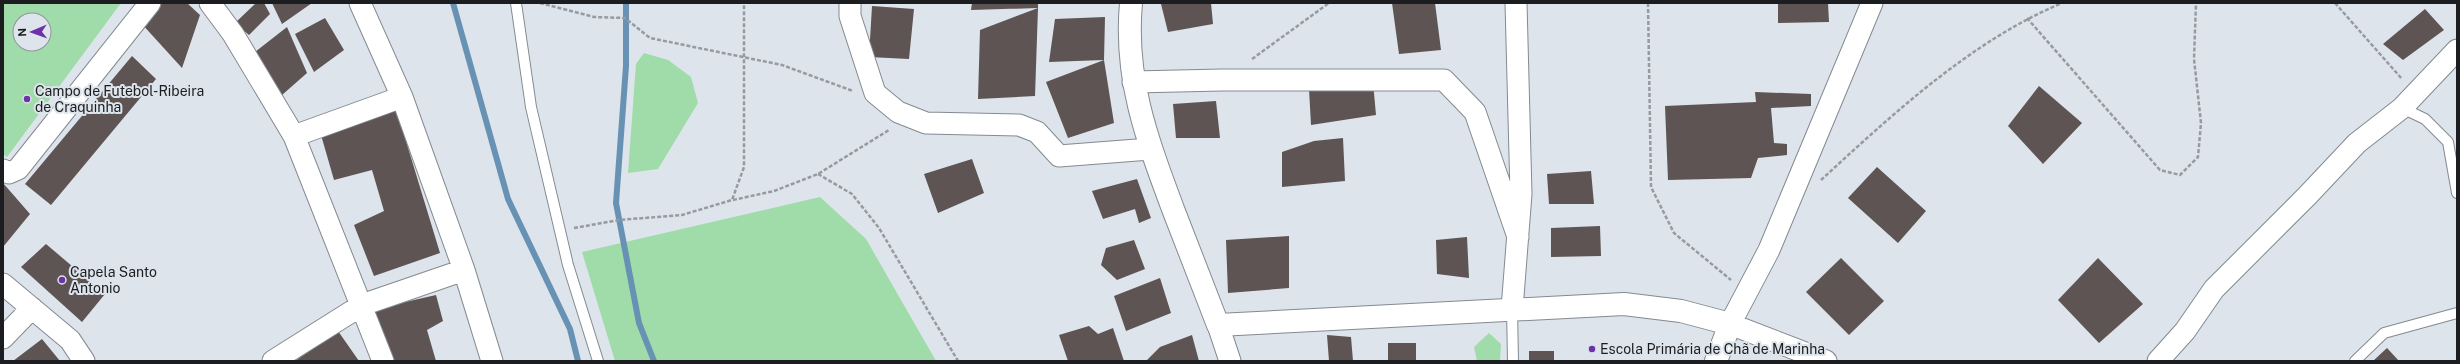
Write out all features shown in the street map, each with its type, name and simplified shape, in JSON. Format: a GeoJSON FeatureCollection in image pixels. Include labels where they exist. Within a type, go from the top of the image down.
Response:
{"type":"FeatureCollection","features":[{"type":"Feature","properties":{"kind":"street"},"geometry":{"type":"LineString","coordinates":[[3,170],[9,173],[18,169],[150,3]]}},
{"type":"Feature","properties":{"kind":"street"},"geometry":{"type":"LineString","coordinates":[[210,3],[233,34],[294,136],[383,361]]}},
{"type":"Feature","properties":{"kind":"street"},"geometry":{"type":"LineString","coordinates":[[360,3],[402,97],[464,270],[492,361]]}},
{"type":"Feature","properties":{"kind":"street"},"geometry":{"type":"LineString","coordinates":[[850,3],[850,16],[875,93],[898,112],[926,123],[1019,125],[1037,132],[1059,156],[1150,149]]}},
{"type":"Feature","properties":{"kind":"street"},"geometry":{"type":"LineString","coordinates":[[1131,3],[1133,82],[1137,107],[1150,149],[1218,325],[1230,361]]}},
{"type":"Feature","properties":{"kind":"street"},"geometry":{"type":"LineString","coordinates":[[1512,309],[1521,194],[1516,3]]}},
{"type":"Feature","properties":{"kind":"street"},"geometry":{"type":"LineString","coordinates":[[1716,361],[1730,324],[1769,250],[1872,3]]}},
{"type":"Feature","properties":{"kind":"street"},"geometry":{"type":"LineString","coordinates":[[2158,361],[2186,331],[2214,289],[2308,195],[2356,143],[2409,101],[2457,50]]}},
{"type":"Feature","properties":{"kind":"street"},"geometry":{"type":"LineString","coordinates":[[1133,82],[1222,80],[1444,80],[1475,112],[1518,238]]}},
{"type":"Feature","properties":{"kind":"street"},"geometry":{"type":"LineString","coordinates":[[294,136],[402,97]]}},
{"type":"Feature","properties":{"kind":"street"},"geometry":{"type":"LineString","coordinates":[[273,361],[362,305],[464,270]]}},
{"type":"Feature","properties":{"kind":"street"},"geometry":{"type":"LineString","coordinates":[[3,284],[70,340],[84,361]]}},
{"type":"Feature","properties":{"kind":"street"},"geometry":{"type":"LineString","coordinates":[[1218,325],[1624,304],[1681,310],[1730,324],[1826,361]]}},
{"type":"Feature","properties":{"kind":"street"},"geometry":{"type":"LineString","coordinates":[[3,338],[32,308]]}},
{"type":"Feature","properties":{"kind":"lane"},"geometry":{"type":"LineString","coordinates":[[516,3],[531,107],[568,265],[598,361]]}},
{"type":"Feature","properties":{"kind":"lane"},"geometry":{"type":"LineString","coordinates":[[2409,101],[2448,142],[2457,193]]}},
{"type":"Feature","properties":{"kind":"lane"},"geometry":{"type":"LineString","coordinates":[[1512,309],[1513,361]]}},
{"type":"Feature","properties":{"kind":"lane"},"geometry":{"type":"LineString","coordinates":[[2355,361],[2384,333],[2457,313]]}},
{"type":"Feature","properties":{"kind":"path"},"geometry":{"type":"LineString","coordinates":[[540,3],[594,16],[626,18],[650,38],[782,65],[838,86],[884,100]]}},
{"type":"Feature","properties":{"kind":"path"},"geometry":{"type":"LineString","coordinates":[[732,200],[744,167],[744,3]]}},
{"type":"Feature","properties":{"kind":"path"},"geometry":{"type":"LineString","coordinates":[[1247,62],[1329,3]]}},
{"type":"Feature","properties":{"kind":"path"},"geometry":{"type":"LineString","coordinates":[[1648,3],[1651,187],[1674,233],[1747,293]]}},
{"type":"Feature","properties":{"kind":"path"},"geometry":{"type":"LineString","coordinates":[[1818,183],[1862,142],[1946,73],[2027,18],[2062,3]]}},
{"type":"Feature","properties":{"kind":"path"},"geometry":{"type":"LineString","coordinates":[[2027,18],[2160,170],[2180,175],[2198,157],[2201,123],[2194,59],[2196,3]]}},
{"type":"Feature","properties":{"kind":"path"},"geometry":{"type":"LineString","coordinates":[[2336,3],[2409,101]]}},
{"type":"Feature","properties":{"kind":"path"},"geometry":{"type":"LineString","coordinates":[[560,231],[619,220],[682,215],[732,200],[774,191],[818,174],[888,131],[917,120]]}},
{"type":"Feature","properties":{"kind":"path"},"geometry":{"type":"LineString","coordinates":[[818,174],[852,194],[879,228],[958,361]]}},
{"type":"Feature","properties":{"kind":"green space","name":"Campo de Futebol-Ribeira de Craquinha"},"geometry":{"type":"Polygon","coordinates":[[[3,3],[121,3],[7,157],[3,154],[3,3]]]}},
{"type":"Feature","properties":{"kind":"green space"},"geometry":{"type":"Polygon","coordinates":[[[644,53],[668,60],[691,77],[698,103],[658,169],[628,173],[636,64],[644,53]]]}},
{"type":"Feature","properties":{"kind":"green space"},"geometry":{"type":"Polygon","coordinates":[[[820,197],[866,239],[936,361],[615,361],[582,252],[820,197]]]}},
{"type":"Feature","properties":{"kind":"green space"},"geometry":{"type":"Polygon","coordinates":[[[1489,333],[1501,344],[1500,361],[1477,361],[1474,347],[1489,333]]]}},
{"type":"Feature","properties":{"kind":"building"},"geometry":{"type":"Polygon","coordinates":[[[158,3],[187,3],[200,15],[182,68],[141,23],[158,3]]]}},
{"type":"Feature","properties":{"kind":"building"},"geometry":{"type":"Polygon","coordinates":[[[256,3],[264,3],[270,14],[249,35],[235,23],[256,3]]]}},
{"type":"Feature","properties":{"kind":"building"},"geometry":{"type":"Polygon","coordinates":[[[272,3],[312,3],[282,24],[272,3]]]}},
{"type":"Feature","properties":{"kind":"building"},"geometry":{"type":"Polygon","coordinates":[[[972,3],[1038,3],[1038,8],[971,10],[972,3]]]}},
{"type":"Feature","properties":{"kind":"building"},"geometry":{"type":"Polygon","coordinates":[[[1211,3],[1213,24],[1168,32],[1161,4],[1211,3]]]}},
{"type":"Feature","properties":{"kind":"building"},"geometry":{"type":"Polygon","coordinates":[[[1392,3],[1435,3],[1441,50],[1399,54],[1392,3]]]}},
{"type":"Feature","properties":{"kind":"building"},"geometry":{"type":"Polygon","coordinates":[[[1778,3],[1828,3],[1829,22],[1778,23],[1778,3]]]}},
{"type":"Feature","properties":{"kind":"building"},"geometry":{"type":"Polygon","coordinates":[[[872,6],[914,9],[909,59],[869,57],[872,6]]]}},
{"type":"Feature","properties":{"kind":"building"},"geometry":{"type":"Polygon","coordinates":[[[1038,8],[1035,96],[978,99],[980,30],[1038,8]]]}},
{"type":"Feature","properties":{"kind":"building"},"geometry":{"type":"Polygon","coordinates":[[[2425,9],[2444,30],[2403,60],[2383,44],[2425,9]]]}},
{"type":"Feature","properties":{"kind":"building"},"geometry":{"type":"Polygon","coordinates":[[[1105,17],[1104,60],[1049,62],[1055,19],[1105,17]]]}},
{"type":"Feature","properties":{"kind":"building"},"geometry":{"type":"Polygon","coordinates":[[[325,18],[344,50],[314,72],[295,34],[325,18]]]}},
{"type":"Feature","properties":{"kind":"building"},"geometry":{"type":"Polygon","coordinates":[[[287,27],[307,73],[282,95],[255,52],[287,27]]]}},
{"type":"Feature","properties":{"kind":"building"},"geometry":{"type":"Polygon","coordinates":[[[132,56],[156,79],[51,205],[25,184],[132,56]]]}},
{"type":"Feature","properties":{"kind":"building"},"geometry":{"type":"Polygon","coordinates":[[[1104,60],[1114,123],[1068,138],[1046,82],[1104,60]]]}},
{"type":"Feature","properties":{"kind":"building"},"geometry":{"type":"Polygon","coordinates":[[[1373,82],[1376,115],[1311,125],[1309,89],[1373,82]]]}},
{"type":"Feature","properties":{"kind":"building"},"geometry":{"type":"Polygon","coordinates":[[[2039,86],[2082,123],[2043,164],[2008,126],[2039,86]]]}},
{"type":"Feature","properties":{"kind":"building"},"geometry":{"type":"Polygon","coordinates":[[[1755,92],[1811,94],[1811,106],[1771,108],[1774,143],[1787,144],[1787,155],[1758,158],[1751,178],[1668,180],[1665,106],[1756,102],[1755,92]]]}},
{"type":"Feature","properties":{"kind":"building"},"geometry":{"type":"Polygon","coordinates":[[[1216,101],[1220,138],[1176,138],[1173,104],[1216,101]]]}},
{"type":"Feature","properties":{"kind":"building"},"geometry":{"type":"Polygon","coordinates":[[[395,105],[440,253],[374,276],[354,225],[384,211],[372,170],[334,180],[319,128],[395,105]]]}},
{"type":"Feature","properties":{"kind":"building"},"geometry":{"type":"Polygon","coordinates":[[[1343,138],[1345,181],[1282,187],[1282,152],[1314,141],[1343,138]]]}},
{"type":"Feature","properties":{"kind":"building"},"geometry":{"type":"Polygon","coordinates":[[[972,159],[984,193],[938,213],[924,174],[972,159]]]}},
{"type":"Feature","properties":{"kind":"building"},"geometry":{"type":"Polygon","coordinates":[[[1877,167],[1926,211],[1898,243],[1848,198],[1877,167]]]}},
{"type":"Feature","properties":{"kind":"building"},"geometry":{"type":"Polygon","coordinates":[[[1591,171],[1594,204],[1549,204],[1547,174],[1591,171]]]}},
{"type":"Feature","properties":{"kind":"building"},"geometry":{"type":"Polygon","coordinates":[[[1137,179],[1151,218],[1139,223],[1135,209],[1103,219],[1092,191],[1137,179]]]}},
{"type":"Feature","properties":{"kind":"building"},"geometry":{"type":"Polygon","coordinates":[[[3,183],[30,214],[3,247],[3,183]]]}},
{"type":"Feature","properties":{"kind":"building"},"geometry":{"type":"Polygon","coordinates":[[[1600,226],[1601,256],[1551,257],[1551,228],[1600,226]]]}},
{"type":"Feature","properties":{"kind":"building"},"geometry":{"type":"Polygon","coordinates":[[[1289,236],[1289,288],[1228,293],[1226,240],[1289,236]]]}},
{"type":"Feature","properties":{"kind":"building"},"geometry":{"type":"Polygon","coordinates":[[[1467,237],[1469,278],[1437,274],[1436,240],[1467,237]]]}},
{"type":"Feature","properties":{"kind":"building"},"geometry":{"type":"Polygon","coordinates":[[[1134,240],[1145,269],[1117,280],[1101,265],[1106,248],[1134,240]]]}},
{"type":"Feature","properties":{"kind":"building","name":"Capela Santo Antonio"},"geometry":{"type":"Polygon","coordinates":[[[46,244],[105,294],[82,322],[21,267],[46,244]]]}},
{"type":"Feature","properties":{"kind":"building"},"geometry":{"type":"Polygon","coordinates":[[[1841,258],[1884,301],[1849,335],[1806,292],[1841,258]]]}},
{"type":"Feature","properties":{"kind":"building"},"geometry":{"type":"Polygon","coordinates":[[[2098,258],[2143,304],[2099,343],[2058,300],[2098,258]]]}},
{"type":"Feature","properties":{"kind":"building"},"geometry":{"type":"Polygon","coordinates":[[[1160,278],[1171,313],[1126,331],[1114,296],[1160,278]]]}},
{"type":"Feature","properties":{"kind":"building"},"geometry":{"type":"Polygon","coordinates":[[[436,295],[443,321],[427,330],[436,361],[389,361],[370,310],[436,295]]]}},
{"type":"Feature","properties":{"kind":"building"},"geometry":{"type":"Polygon","coordinates":[[[1089,326],[1098,334],[1113,328],[1124,361],[1068,361],[1059,335],[1089,326]]]}},
{"type":"Feature","properties":{"kind":"building"},"geometry":{"type":"Polygon","coordinates":[[[338,331],[359,361],[295,361],[338,331]]]}},
{"type":"Feature","properties":{"kind":"building"},"geometry":{"type":"Polygon","coordinates":[[[1192,335],[1199,361],[1146,361],[1160,347],[1192,335]]]}},
{"type":"Feature","properties":{"kind":"building"},"geometry":{"type":"Polygon","coordinates":[[[1327,335],[1351,337],[1353,361],[1329,361],[1327,335]]]}},
{"type":"Feature","properties":{"kind":"building"},"geometry":{"type":"Polygon","coordinates":[[[42,339],[60,361],[13,361],[42,339]]]}},
{"type":"Feature","properties":{"kind":"building"},"geometry":{"type":"Polygon","coordinates":[[[1388,343],[1416,343],[1416,361],[1388,361],[1388,343]]]}},
{"type":"Feature","properties":{"kind":"building"},"geometry":{"type":"Polygon","coordinates":[[[2387,348],[2399,361],[2373,361],[2387,348]]]}},
{"type":"Feature","properties":{"kind":"building"},"geometry":{"type":"Polygon","coordinates":[[[1529,351],[1554,351],[1554,361],[1529,361],[1529,351]]]}},
{"type":"Feature","properties":{"kind":"waterway"},"geometry":{"type":"LineString","coordinates":[[453,3],[508,199],[570,329],[578,361]]}},
{"type":"Feature","properties":{"kind":"waterway"},"geometry":{"type":"LineString","coordinates":[[626,3],[626,66],[616,203],[639,323],[654,361]]}},
{"type":"Feature","properties":{"kind":"place","name":"Campo de Futebol-Ribeira de Craquinha"},"geometry":{"type":"Point","coordinates":[27,99]}},
{"type":"Feature","properties":{"kind":"place","name":"Capela Santo Antonio"},"geometry":{"type":"Point","coordinates":[62,280]}},
{"type":"Feature","properties":{"kind":"place","name":"Escola Primária de Chã de Marinha"},"geometry":{"type":"Point","coordinates":[1592,349]}}]}
